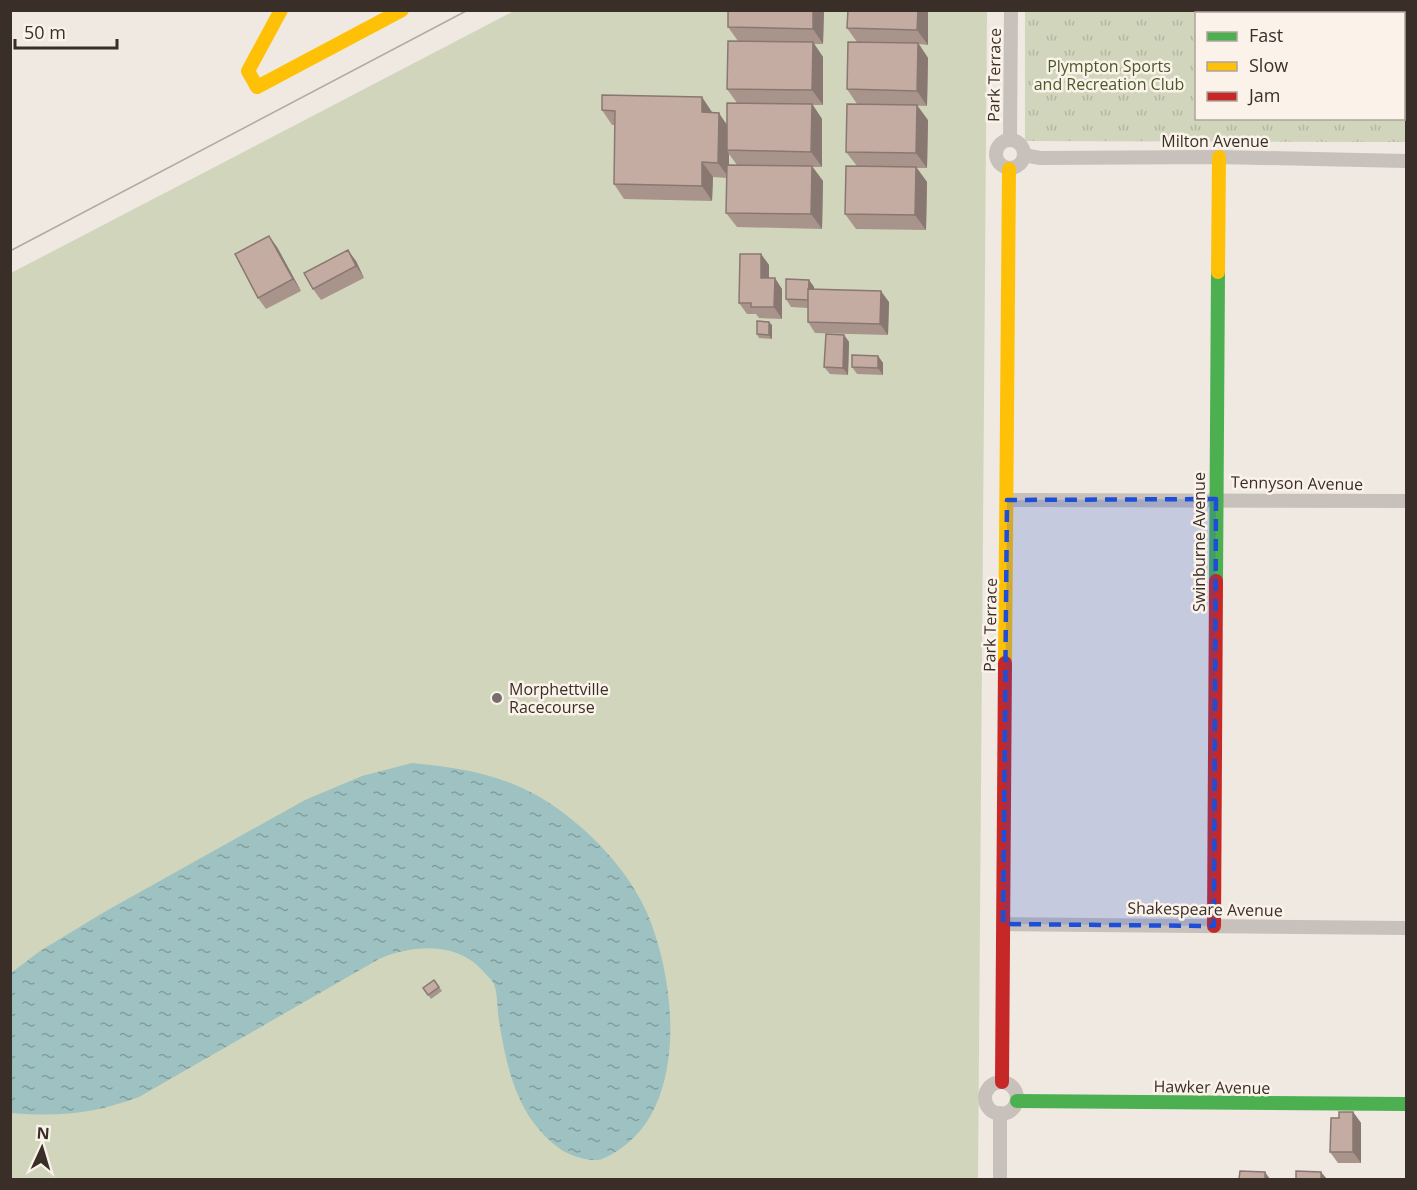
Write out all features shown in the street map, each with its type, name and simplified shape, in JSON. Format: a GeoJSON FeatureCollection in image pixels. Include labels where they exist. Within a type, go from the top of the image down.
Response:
{"type":"FeatureCollection","features":[{"type":"Feature","properties":{"kind":"street"},"geometry":{"type":"LineString","coordinates":[[281,10],[248,71],[257,87],[402,10]]}},
{"type":"Feature","properties":{"kind":"street","name":"Park Terrace"},"geometry":{"type":"LineString","coordinates":[[1010,140],[1011,10]]}},
{"type":"Feature","properties":{"kind":"street"},"geometry":{"type":"LineString","coordinates":[[1010,140],[1019,143],[1024,155],[1020,164],[1009,169],[997,161],[995,153],[1002,142],[1010,140]]}},
{"type":"Feature","properties":{"kind":"street","name":"Milton Avenue"},"geometry":{"type":"LineString","coordinates":[[1024,155],[1040,158],[1219,157],[1407,161]]}},
{"type":"Feature","properties":{"kind":"street","name":"Swinburne Avenue"},"geometry":{"type":"LineString","coordinates":[[1214,926],[1219,157]]}},
{"type":"Feature","properties":{"kind":"street","name":"Park Terrace"},"geometry":{"type":"LineString","coordinates":[[1002,1082],[1009,169]]}},
{"type":"Feature","properties":{"kind":"street","name":"Tennyson Avenue"},"geometry":{"type":"LineString","coordinates":[[1007,500],[1407,501]]}},
{"type":"Feature","properties":{"kind":"street","name":"Shakespeare Avenue"},"geometry":{"type":"LineString","coordinates":[[1003,924],[1407,928]]}},
{"type":"Feature","properties":{"kind":"street"},"geometry":{"type":"LineString","coordinates":[[1002,1082],[1014,1089],[1017,1101],[1012,1109],[1000,1113],[989,1108],[985,1097],[992,1085],[1002,1082]]}},
{"type":"Feature","properties":{"kind":"street","name":"Hawker Avenue"},"geometry":{"type":"LineString","coordinates":[[1017,1101],[1284,1105],[1407,1104]]}},
{"type":"Feature","properties":{"kind":"street"},"geometry":{"type":"LineString","coordinates":[[1000,1113],[1000,1179]]}},
{"type":"Feature","properties":{"kind":"highlighted area"},"geometry":{"type":"Polygon","coordinates":[[[1216,499],[1214,926],[1003,924],[1007,500],[1216,499]]]}},
{"type":"Feature","properties":{"kind":"green space","name":"Morphettville Racecourse"},"geometry":{"type":"Polygon","coordinates":[[[514,11],[987,11],[978,1179],[11,1180],[11,273],[514,11]]]}},
{"type":"Feature","properties":{"kind":"green space","name":"Plympton Sports and Recreation Club"},"geometry":{"type":"Polygon","coordinates":[[[1025,11],[1406,11],[1406,142],[1025,141],[1025,11]]]}},
{"type":"Feature","properties":{"kind":"water"},"geometry":{"type":"Polygon","coordinates":[[[412,763],[482,774],[503,780],[542,799],[592,837],[635,889],[658,943],[666,977],[670,1013],[670,1049],[664,1084],[651,1115],[631,1141],[602,1159],[592,1160],[568,1153],[545,1136],[524,1107],[510,1074],[493,982],[482,970],[459,954],[433,948],[405,951],[379,959],[139,1097],[76,1113],[45,1115],[11,1113],[11,973],[40,951],[106,911],[305,800],[362,776],[412,763]]]}},
{"type":"Feature","properties":{"kind":"building"},"geometry":{"type":"Polygon","coordinates":[[[728,10],[813,10],[813,29],[728,27],[728,10]]]}},
{"type":"Feature","properties":{"kind":"building"},"geometry":{"type":"Polygon","coordinates":[[[848,10],[918,10],[917,30],[847,28],[848,10]]]}},
{"type":"Feature","properties":{"kind":"building"},"geometry":{"type":"Polygon","coordinates":[[[728,41],[813,42],[812,90],[727,89],[728,41]]]}},
{"type":"Feature","properties":{"kind":"building"},"geometry":{"type":"Polygon","coordinates":[[[848,42],[918,43],[917,91],[847,89],[848,42]]]}},
{"type":"Feature","properties":{"kind":"building"},"geometry":{"type":"Polygon","coordinates":[[[602,95],[702,97],[702,112],[719,113],[718,163],[702,162],[702,186],[614,184],[615,111],[602,110],[602,95]]]}},
{"type":"Feature","properties":{"kind":"building"},"geometry":{"type":"Polygon","coordinates":[[[727,103],[812,104],[811,152],[727,150],[727,103]]]}},
{"type":"Feature","properties":{"kind":"building"},"geometry":{"type":"Polygon","coordinates":[[[847,104],[917,105],[916,153],[846,152],[847,104]]]}},
{"type":"Feature","properties":{"kind":"building"},"geometry":{"type":"Polygon","coordinates":[[[727,165],[812,166],[811,214],[726,213],[727,165]]]}},
{"type":"Feature","properties":{"kind":"building"},"geometry":{"type":"Polygon","coordinates":[[[846,166],[916,167],[915,215],[845,214],[846,166]]]}},
{"type":"Feature","properties":{"kind":"building"},"geometry":{"type":"Polygon","coordinates":[[[269,236],[293,279],[258,298],[235,254],[269,236]]]}},
{"type":"Feature","properties":{"kind":"building"},"geometry":{"type":"Polygon","coordinates":[[[348,250],[356,266],[313,289],[304,273],[348,250]]]}},
{"type":"Feature","properties":{"kind":"building"},"geometry":{"type":"Polygon","coordinates":[[[740,254],[761,254],[761,278],[775,278],[774,307],[751,307],[751,303],[739,303],[740,254]]]}},
{"type":"Feature","properties":{"kind":"building"},"geometry":{"type":"Polygon","coordinates":[[[786,279],[809,280],[808,300],[786,299],[786,279]]]}},
{"type":"Feature","properties":{"kind":"building"},"geometry":{"type":"Polygon","coordinates":[[[808,289],[881,291],[880,324],[808,322],[808,289]]]}},
{"type":"Feature","properties":{"kind":"building"},"geometry":{"type":"Polygon","coordinates":[[[757,321],[769,322],[769,335],[757,334],[757,321]]]}},
{"type":"Feature","properties":{"kind":"building"},"geometry":{"type":"Polygon","coordinates":[[[826,334],[844,335],[843,368],[824,367],[826,334]]]}},
{"type":"Feature","properties":{"kind":"building"},"geometry":{"type":"Polygon","coordinates":[[[852,355],[878,356],[878,368],[852,367],[852,355]]]}},
{"type":"Feature","properties":{"kind":"building"},"geometry":{"type":"Polygon","coordinates":[[[434,980],[439,987],[428,995],[423,988],[434,980]]]}},
{"type":"Feature","properties":{"kind":"building"},"geometry":{"type":"Polygon","coordinates":[[[1339,1112],[1353,1112],[1353,1152],[1330,1152],[1331,1118],[1339,1118],[1339,1112]]]}},
{"type":"Feature","properties":{"kind":"building"},"geometry":{"type":"Polygon","coordinates":[[[1240,1171],[1265,1172],[1265,1179],[1239,1179],[1240,1171]]]}},
{"type":"Feature","properties":{"kind":"building"},"geometry":{"type":"Polygon","coordinates":[[[1296,1171],[1321,1172],[1321,1179],[1296,1179],[1296,1171]]]}},
{"type":"Feature","properties":{"kind":"tram line"},"geometry":{"type":"LineString","coordinates":[[10,251],[468,10]]}},
{"type":"Feature","properties":{"kind":"traffic: fast"},"geometry":{"type":"LineString","coordinates":[[1216,581],[1218,272]]}},
{"type":"Feature","properties":{"kind":"traffic: fast"},"geometry":{"type":"LineString","coordinates":[[1017,1101],[1406,1104]]}},
{"type":"Feature","properties":{"kind":"traffic: slow"},"geometry":{"type":"LineString","coordinates":[[281,10],[248,71],[257,87],[402,10]]}},
{"type":"Feature","properties":{"kind":"traffic: slow"},"geometry":{"type":"LineString","coordinates":[[1218,272],[1219,157]]}},
{"type":"Feature","properties":{"kind":"traffic: slow"},"geometry":{"type":"LineString","coordinates":[[1005,663],[1009,169]]}},
{"type":"Feature","properties":{"kind":"traffic: jam"},"geometry":{"type":"LineString","coordinates":[[1214,926],[1216,581]]}},
{"type":"Feature","properties":{"kind":"traffic: jam"},"geometry":{"type":"LineString","coordinates":[[1002,1082],[1005,663]]}},
{"type":"Feature","properties":{"kind":"place","name":"Morphettville Racecourse"},"geometry":{"type":"Point","coordinates":[497,698]}}]}
